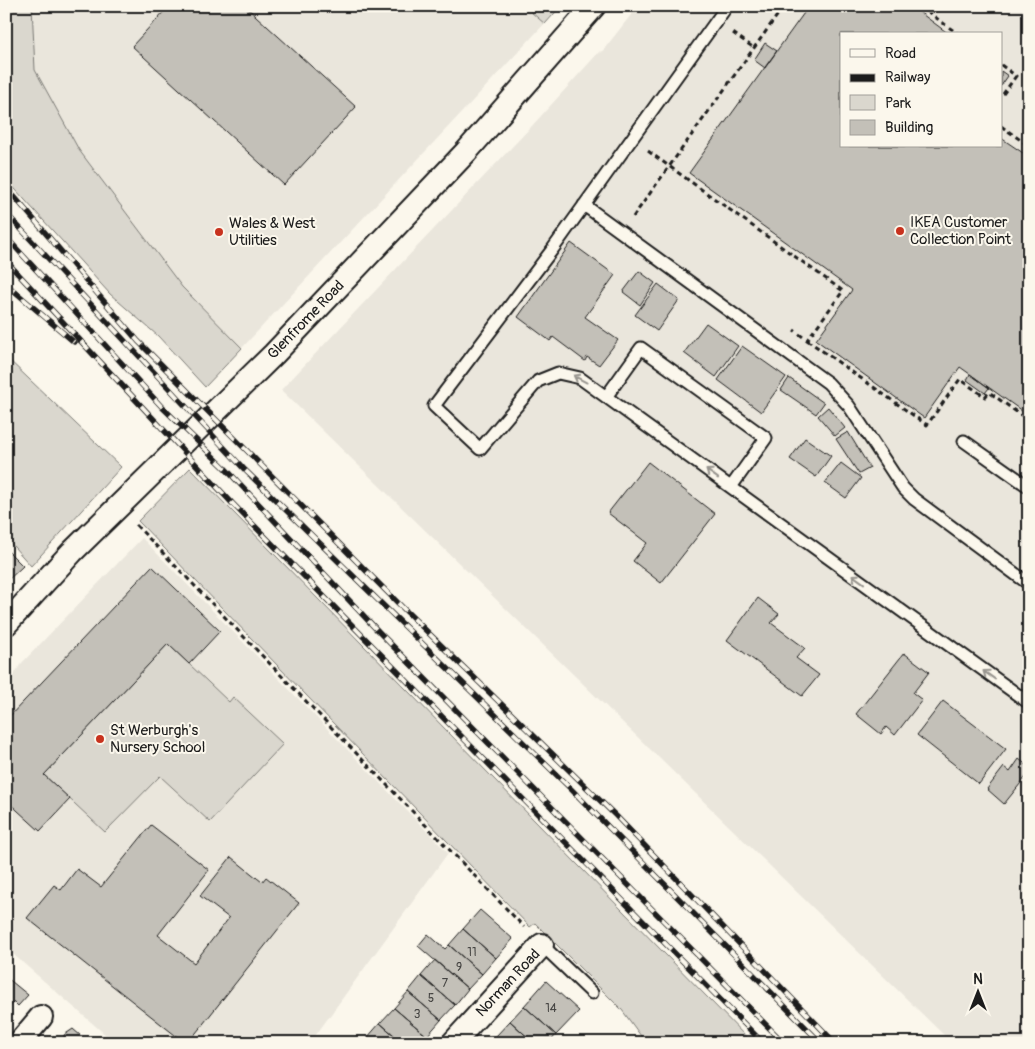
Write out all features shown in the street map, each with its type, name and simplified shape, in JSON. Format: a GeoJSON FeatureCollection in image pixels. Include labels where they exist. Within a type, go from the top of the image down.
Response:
{"type":"FeatureCollection","features":[{"type":"Feature","properties":{"kind":"street","name":"Glenfrome Road"},"geometry":{"type":"LineString","coordinates":[[6,624],[72,552],[288,340],[466,152],[594,6]]}},
{"type":"Feature","properties":{"kind":"street","name":"Norman Road"},"geometry":{"type":"LineString","coordinates":[[452,1043],[542,945]]}},
{"type":"Feature","properties":{"kind":"street"},"geometry":{"type":"LineString","coordinates":[[19,1043],[41,1017]]}},
{"type":"Feature","properties":{"kind":"lane"},"geometry":{"type":"LineString","coordinates":[[727,6],[584,205],[434,406],[480,449],[531,387],[549,375],[569,374],[580,378],[1029,703]]}},
{"type":"Feature","properties":{"kind":"lane"},"geometry":{"type":"LineString","coordinates":[[584,205],[828,384],[840,395],[894,476],[914,499],[1029,584]]}},
{"type":"Feature","properties":{"kind":"lane"},"geometry":{"type":"LineString","coordinates":[[606,397],[642,348],[720,404],[766,438],[731,487]]}},
{"type":"Feature","properties":{"kind":"lane"},"geometry":{"type":"LineString","coordinates":[[964,441],[1029,487]]}},
{"type":"Feature","properties":{"kind":"lane"},"geometry":{"type":"LineString","coordinates":[[542,945],[592,993]]}},
{"type":"Feature","properties":{"kind":"path"},"geometry":{"type":"LineString","coordinates":[[622,232],[784,6]]}},
{"type":"Feature","properties":{"kind":"path"},"geometry":{"type":"LineString","coordinates":[[920,6],[955,32]]}},
{"type":"Feature","properties":{"kind":"path"},"geometry":{"type":"LineString","coordinates":[[728,29],[754,48]]}},
{"type":"Feature","properties":{"kind":"path"},"geometry":{"type":"LineString","coordinates":[[1002,66],[1016,76],[1002,96]]}},
{"type":"Feature","properties":{"kind":"path"},"geometry":{"type":"LineString","coordinates":[[1002,127],[1029,146]]}},
{"type":"Feature","properties":{"kind":"path"},"geometry":{"type":"LineString","coordinates":[[631,140],[843,290],[808,340]]}},
{"type":"Feature","properties":{"kind":"path"},"geometry":{"type":"LineString","coordinates":[[790,327],[927,425],[960,379],[985,397],[989,392],[1029,421]]}},
{"type":"Feature","properties":{"kind":"path"},"geometry":{"type":"LineString","coordinates":[[131,519],[542,945]]}},
{"type":"Feature","properties":{"kind":"shaded area","name":"Wales & West Utilities"},"geometry":{"type":"Polygon","coordinates":[[[6,6],[561,6],[213,379],[6,130],[6,6]]]}},
{"type":"Feature","properties":{"kind":"shaded area"},"geometry":{"type":"Polygon","coordinates":[[[638,6],[1029,6],[1029,1043],[952,1043],[281,390],[531,127],[600,51],[601,53],[638,6]]]}},
{"type":"Feature","properties":{"kind":"shaded area"},"geometry":{"type":"Polygon","coordinates":[[[142,538],[448,853],[310,1043],[115,1043],[6,948],[6,688],[20,665],[142,538]]]}},
{"type":"Feature","properties":{"kind":"green space"},"geometry":{"type":"Polygon","coordinates":[[[6,6],[32,6],[35,70],[79,150],[182,287],[242,348],[205,387],[158,336],[110,294],[6,179],[6,6]]]}},
{"type":"Feature","properties":{"kind":"green space"},"geometry":{"type":"Polygon","coordinates":[[[524,6],[561,6],[545,24],[524,6]]]}},
{"type":"Feature","properties":{"kind":"green space"},"geometry":{"type":"Polygon","coordinates":[[[6,357],[121,467],[31,566],[6,538],[6,357]]]}},
{"type":"Feature","properties":{"kind":"green space"},"geometry":{"type":"Polygon","coordinates":[[[190,468],[752,1043],[646,1043],[622,1010],[535,923],[530,927],[138,521],[190,468]]]}},
{"type":"Feature","properties":{"kind":"green space"},"geometry":{"type":"Polygon","coordinates":[[[168,644],[229,702],[233,697],[283,744],[210,822],[160,776],[105,832],[44,775],[168,644]]]}},
{"type":"Feature","properties":{"kind":"building"},"geometry":{"type":"Polygon","coordinates":[[[169,6],[245,6],[356,107],[284,185],[132,46],[169,6]]]}},
{"type":"Feature","properties":{"kind":"building","name":"IKEA Customer Collection Point"},"geometry":{"type":"Polygon","coordinates":[[[809,6],[911,6],[946,32],[840,32],[840,148],[1002,148],[1002,139],[1029,157],[1029,416],[960,367],[924,418],[816,340],[852,290],[689,173],[809,6]]]}},
{"type":"Feature","properties":{"kind":"building"},"geometry":{"type":"Polygon","coordinates":[[[765,43],[777,51],[765,68],[754,60],[765,43]]]}},
{"type":"Feature","properties":{"kind":"building"},"geometry":{"type":"Polygon","coordinates":[[[1002,72],[1008,76],[1002,85],[1002,72]]]}},
{"type":"Feature","properties":{"kind":"building"},"geometry":{"type":"Polygon","coordinates":[[[571,243],[615,275],[585,317],[618,340],[599,365],[587,357],[585,361],[553,337],[550,341],[518,317],[571,243]]]}},
{"type":"Feature","properties":{"kind":"building"},"geometry":{"type":"Polygon","coordinates":[[[639,271],[655,283],[640,305],[623,292],[639,271]]]}},
{"type":"Feature","properties":{"kind":"building"},"geometry":{"type":"Polygon","coordinates":[[[658,284],[679,300],[657,331],[635,315],[658,284]]]}},
{"type":"Feature","properties":{"kind":"building"},"geometry":{"type":"Polygon","coordinates":[[[706,323],[738,346],[716,377],[684,353],[706,323]]]}},
{"type":"Feature","properties":{"kind":"building"},"geometry":{"type":"Polygon","coordinates":[[[742,346],[786,377],[761,412],[718,380],[742,346]]]}},
{"type":"Feature","properties":{"kind":"building"},"geometry":{"type":"Polygon","coordinates":[[[970,374],[989,388],[985,393],[967,380],[970,374]]]}},
{"type":"Feature","properties":{"kind":"building"},"geometry":{"type":"Polygon","coordinates":[[[789,378],[824,403],[816,414],[781,390],[789,378]]]}},
{"type":"Feature","properties":{"kind":"building"},"geometry":{"type":"Polygon","coordinates":[[[828,407],[845,428],[835,436],[818,416],[828,407]]]}},
{"type":"Feature","properties":{"kind":"building"},"geometry":{"type":"Polygon","coordinates":[[[848,432],[870,468],[859,474],[836,439],[848,432]]]}},
{"type":"Feature","properties":{"kind":"building"},"geometry":{"type":"Polygon","coordinates":[[[805,438],[831,456],[816,477],[790,459],[805,438]]]}},
{"type":"Feature","properties":{"kind":"building"},"geometry":{"type":"Polygon","coordinates":[[[648,462],[715,514],[661,583],[633,561],[647,543],[608,513],[648,462]]]}},
{"type":"Feature","properties":{"kind":"building"},"geometry":{"type":"Polygon","coordinates":[[[841,463],[861,478],[846,498],[825,483],[841,463]]]}},
{"type":"Feature","properties":{"kind":"building"},"geometry":{"type":"Polygon","coordinates":[[[6,549],[23,566],[7,581],[6,580],[6,549]]]}},
{"type":"Feature","properties":{"kind":"building"},"geometry":{"type":"Polygon","coordinates":[[[152,566],[220,631],[189,664],[168,644],[44,775],[70,799],[40,831],[6,800],[6,720],[152,566]]]}},
{"type":"Feature","properties":{"kind":"building"},"geometry":{"type":"Polygon","coordinates":[[[758,598],[779,614],[771,623],[805,648],[796,658],[819,675],[802,696],[727,640],[758,598]]]}},
{"type":"Feature","properties":{"kind":"building"},"geometry":{"type":"Polygon","coordinates":[[[904,653],[929,672],[913,693],[922,700],[895,735],[886,727],[881,734],[856,714],[904,653]]]}},
{"type":"Feature","properties":{"kind":"building"},"geometry":{"type":"Polygon","coordinates":[[[943,701],[1006,749],[979,784],[917,735],[943,701]]]}},
{"type":"Feature","properties":{"kind":"building"},"geometry":{"type":"Polygon","coordinates":[[[1019,759],[1029,767],[1029,773],[1004,804],[987,789],[1004,767],[1010,772],[1019,759]]]}},
{"type":"Feature","properties":{"kind":"building"},"geometry":{"type":"Polygon","coordinates":[[[151,825],[209,870],[158,935],[194,963],[229,918],[200,896],[231,857],[262,882],[266,877],[299,903],[188,1043],[185,1043],[27,918],[54,885],[61,890],[77,869],[101,887],[151,825]]]}},
{"type":"Feature","properties":{"kind":"building"},"geometry":{"type":"Polygon","coordinates":[[[480,910],[513,939],[496,958],[463,929],[480,910]]]}},
{"type":"Feature","properties":{"kind":"building"},"geometry":{"type":"Polygon","coordinates":[[[463,929],[496,958],[482,974],[449,945],[463,929]]]}},
{"type":"Feature","properties":{"kind":"building"},"geometry":{"type":"Polygon","coordinates":[[[428,934],[445,949],[449,945],[482,974],[468,989],[418,946],[428,934]]]}},
{"type":"Feature","properties":{"kind":"building"},"geometry":{"type":"Polygon","coordinates":[[[435,960],[468,989],[455,1005],[421,976],[435,960]]]}},
{"type":"Feature","properties":{"kind":"building"},"geometry":{"type":"Polygon","coordinates":[[[421,976],[455,1005],[441,1020],[408,992],[421,976]]]}},
{"type":"Feature","properties":{"kind":"building"},"geometry":{"type":"Polygon","coordinates":[[[6,977],[28,995],[18,1006],[14,1002],[10,1007],[6,1003],[6,977]]]}},
{"type":"Feature","properties":{"kind":"building"},"geometry":{"type":"Polygon","coordinates":[[[546,981],[579,1011],[556,1035],[524,1006],[546,981]]]}},
{"type":"Feature","properties":{"kind":"building"},"geometry":{"type":"Polygon","coordinates":[[[408,992],[441,1020],[427,1036],[394,1008],[408,992]]]}},
{"type":"Feature","properties":{"kind":"building"},"geometry":{"type":"Polygon","coordinates":[[[524,1006],[556,1035],[549,1043],[534,1043],[510,1021],[524,1006]]]}},
{"type":"Feature","properties":{"kind":"building"},"geometry":{"type":"Polygon","coordinates":[[[394,1008],[427,1036],[421,1043],[403,1043],[380,1023],[394,1008]]]}},
{"type":"Feature","properties":{"kind":"building"},"geometry":{"type":"Polygon","coordinates":[[[510,1021],[534,1043],[503,1043],[496,1036],[510,1021]]]}},
{"type":"Feature","properties":{"kind":"building"},"geometry":{"type":"Polygon","coordinates":[[[380,1023],[403,1043],[371,1043],[367,1038],[380,1023]]]}},
{"type":"Feature","properties":{"kind":"building"},"geometry":{"type":"Polygon","coordinates":[[[73,1029],[89,1043],[61,1043],[64,1035],[73,1029]]]}},
{"type":"Feature","properties":{"kind":"building"},"geometry":{"type":"Polygon","coordinates":[[[496,1036],[503,1043],[490,1043],[496,1036]]]}},
{"type":"Feature","properties":{"kind":"railway"},"geometry":{"type":"LineString","coordinates":[[6,187],[138,341],[406,611],[616,816],[835,1043]]}},
{"type":"Feature","properties":{"kind":"railway"},"geometry":{"type":"LineString","coordinates":[[6,213],[245,470],[572,790],[821,1043]]}},
{"type":"Feature","properties":{"kind":"railway"},"geometry":{"type":"LineString","coordinates":[[6,237],[162,407],[224,467],[378,631],[784,1043]]}},
{"type":"Feature","properties":{"kind":"railway"},"geometry":{"type":"LineString","coordinates":[[6,261],[232,503],[763,1043]]}},
{"type":"Feature","properties":{"kind":"railway"},"geometry":{"type":"LineString","coordinates":[[6,284],[74,342]]}},
{"type":"Feature","properties":{"kind":"place","name":"IKEA Customer Collection Point"},"geometry":{"type":"Point","coordinates":[900,231]}},
{"type":"Feature","properties":{"kind":"place","name":"Wales & West Utilities"},"geometry":{"type":"Point","coordinates":[219,232]}},
{"type":"Feature","properties":{"kind":"place","name":"St Werburgh's Nursery School"},"geometry":{"type":"Point","coordinates":[100,739]}}]}
